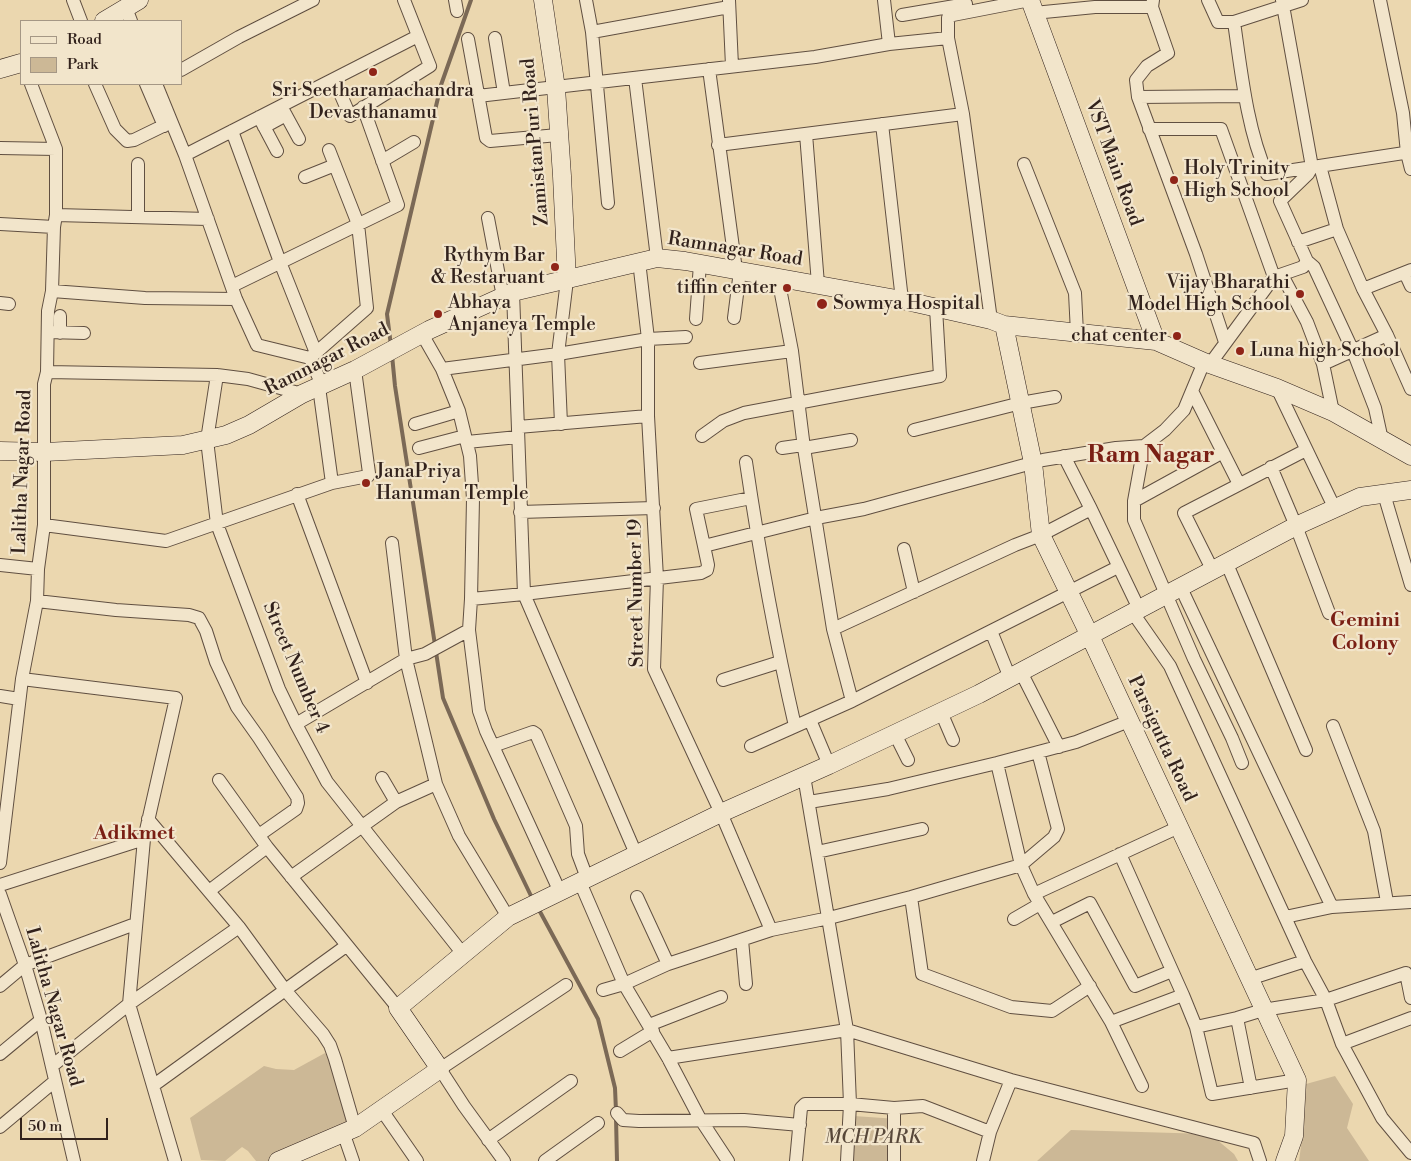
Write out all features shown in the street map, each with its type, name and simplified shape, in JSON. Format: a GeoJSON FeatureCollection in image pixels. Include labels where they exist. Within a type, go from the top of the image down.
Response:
{"type":"FeatureCollection","features":[{"type":"Feature","properties":{"kind":"street"},"geometry":{"type":"LineString","coordinates":[[73,0],[81,20]]}},
{"type":"Feature","properties":{"kind":"street"},"geometry":{"type":"LineString","coordinates":[[182,69],[239,37],[313,0]]}},
{"type":"Feature","properties":{"kind":"street"},"geometry":{"type":"LineString","coordinates":[[334,79],[350,116],[430,66],[404,0]]}},
{"type":"Feature","properties":{"kind":"street","name":"ZamistanPuri Road"},"geometry":{"type":"LineString","coordinates":[[543,0],[556,88],[567,280]]}},
{"type":"Feature","properties":{"kind":"street"},"geometry":{"type":"LineString","coordinates":[[586,0],[592,32],[608,203]]}},
{"type":"Feature","properties":{"kind":"street"},"geometry":{"type":"LineString","coordinates":[[884,0],[889,44]]}},
{"type":"Feature","properties":{"kind":"street"},"geometry":{"type":"LineString","coordinates":[[902,15],[986,0]]}},
{"type":"Feature","properties":{"kind":"street"},"geometry":{"type":"LineString","coordinates":[[1208,0],[1218,22],[1234,22],[1283,4],[1302,0]]}},
{"type":"Feature","properties":{"kind":"street"},"geometry":{"type":"LineString","coordinates":[[1380,0],[1403,113],[1411,169]]}},
{"type":"Feature","properties":{"kind":"street"},"geometry":{"type":"LineString","coordinates":[[998,323],[963,114],[948,38],[948,18],[953,15],[1031,5],[1095,7],[1152,3],[1168,53],[1147,66],[1136,80],[1138,96],[1196,254],[1225,342]]}},
{"type":"Feature","properties":{"kind":"street"},"geometry":{"type":"LineString","coordinates":[[592,32],[729,4],[732,66]]}},
{"type":"Feature","properties":{"kind":"street"},"geometry":{"type":"LineString","coordinates":[[1283,4],[1316,167],[1337,229],[1411,389]]}},
{"type":"Feature","properties":{"kind":"street","name":"VST Main Road"},"geometry":{"type":"LineString","coordinates":[[1031,5],[1156,341]]}},
{"type":"Feature","properties":{"kind":"street"},"geometry":{"type":"LineString","coordinates":[[107,20],[132,10]]}},
{"type":"Feature","properties":{"kind":"street"},"geometry":{"type":"LineString","coordinates":[[1234,22],[1245,96],[1260,159],[1267,174],[1409,153]]}},
{"type":"Feature","properties":{"kind":"street"},"geometry":{"type":"LineString","coordinates":[[185,155],[232,131],[261,122],[334,79],[418,36]]}},
{"type":"Feature","properties":{"kind":"street"},"geometry":{"type":"LineString","coordinates":[[495,38],[504,93]]}},
{"type":"Feature","properties":{"kind":"street"},"geometry":{"type":"LineString","coordinates":[[478,96],[815,57],[889,44],[948,38]]}},
{"type":"Feature","properties":{"kind":"street"},"geometry":{"type":"LineString","coordinates":[[468,39],[486,138],[490,141],[558,135]]}},
{"type":"Feature","properties":{"kind":"street"},"geometry":{"type":"LineString","coordinates":[[0,69],[20,63]]}},
{"type":"Feature","properties":{"kind":"street"},"geometry":{"type":"LineString","coordinates":[[708,69],[738,271],[734,318]]}},
{"type":"Feature","properties":{"kind":"street"},"geometry":{"type":"LineString","coordinates":[[635,78],[657,258]]}},
{"type":"Feature","properties":{"kind":"street","name":"Lalitha Nagar Road"},"geometry":{"type":"LineString","coordinates":[[0,863],[19,699],[37,601],[38,569],[44,525],[44,384],[54,332],[48,311],[52,291],[56,149],[31,85]]}},
{"type":"Feature","properties":{"kind":"street"},"geometry":{"type":"LineString","coordinates":[[96,85],[115,129],[127,140],[134,140],[168,124]]}},
{"type":"Feature","properties":{"kind":"street"},"geometry":{"type":"LineString","coordinates":[[147,85],[185,155],[236,299],[257,345],[313,356]]}},
{"type":"Feature","properties":{"kind":"street"},"geometry":{"type":"LineString","coordinates":[[156,85],[168,124]]}},
{"type":"Feature","properties":{"kind":"street"},"geometry":{"type":"LineString","coordinates":[[1138,96],[1245,96]]}},
{"type":"Feature","properties":{"kind":"street"},"geometry":{"type":"LineString","coordinates":[[232,286],[398,205],[363,107]]}},
{"type":"Feature","properties":{"kind":"street"},"geometry":{"type":"LineString","coordinates":[[283,110],[299,140]]}},
{"type":"Feature","properties":{"kind":"street"},"geometry":{"type":"LineString","coordinates":[[718,145],[963,114]]}},
{"type":"Feature","properties":{"kind":"street"},"geometry":{"type":"LineString","coordinates":[[261,122],[276,151]]}},
{"type":"Feature","properties":{"kind":"street"},"geometry":{"type":"LineString","coordinates":[[882,124],[902,300]]}},
{"type":"Feature","properties":{"kind":"street"},"geometry":{"type":"LineString","coordinates":[[1149,129],[1221,129],[1278,276],[1307,322],[1323,364],[1333,412]]}},
{"type":"Feature","properties":{"kind":"street"},"geometry":{"type":"LineString","coordinates":[[232,131],[313,356],[320,386],[332,483]]}},
{"type":"Feature","properties":{"kind":"street"},"geometry":{"type":"LineString","coordinates":[[806,134],[818,284]]}},
{"type":"Feature","properties":{"kind":"street"},"geometry":{"type":"LineString","coordinates":[[382,160],[414,142]]}},
{"type":"Feature","properties":{"kind":"street"},"geometry":{"type":"LineString","coordinates":[[0,148],[56,149]]}},
{"type":"Feature","properties":{"kind":"street"},"geometry":{"type":"LineString","coordinates":[[313,356],[368,308],[358,224],[329,150]]}},
{"type":"Feature","properties":{"kind":"street"},"geometry":{"type":"LineString","coordinates":[[138,164],[138,218]]}},
{"type":"Feature","properties":{"kind":"street"},"geometry":{"type":"LineString","coordinates":[[1024,164],[1076,293],[1077,333]]}},
{"type":"Feature","properties":{"kind":"street"},"geometry":{"type":"LineString","coordinates":[[305,177],[335,165]]}},
{"type":"Feature","properties":{"kind":"street"},"geometry":{"type":"LineString","coordinates":[[1316,167],[1280,201],[1307,261],[1314,267],[1353,351],[1375,408],[1382,440]]}},
{"type":"Feature","properties":{"kind":"street"},"geometry":{"type":"LineString","coordinates":[[0,224],[138,218],[208,219]]}},
{"type":"Feature","properties":{"kind":"street"},"geometry":{"type":"LineString","coordinates":[[488,218],[508,295],[518,432],[524,594],[636,854]]}},
{"type":"Feature","properties":{"kind":"street"},"geometry":{"type":"LineString","coordinates":[[1298,242],[1337,229]]}},
{"type":"Feature","properties":{"kind":"street","name":"Ramnagar Road"},"geometry":{"type":"LineString","coordinates":[[0,451],[45,452],[183,445],[226,435],[249,425],[302,394],[362,366],[422,334],[508,295],[657,258],[818,284],[902,300],[998,323],[1156,341],[1333,412],[1411,456]]}},
{"type":"Feature","properties":{"kind":"street","name":"Street Number 19"},"geometry":{"type":"LineString","coordinates":[[639,261],[648,339],[648,416],[657,578],[654,669],[721,813],[771,930]]}},
{"type":"Feature","properties":{"kind":"street"},"geometry":{"type":"LineString","coordinates":[[704,546],[816,518],[864,509],[1032,463],[1116,448],[1144,446],[1165,430],[1184,410],[1192,390],[1207,363],[1278,276],[1302,267],[1307,261]]}},
{"type":"Feature","properties":{"kind":"street"},"geometry":{"type":"LineString","coordinates":[[696,319],[700,264]]}},
{"type":"Feature","properties":{"kind":"street"},"geometry":{"type":"LineString","coordinates":[[1363,288],[1408,271],[1411,286]]}},
{"type":"Feature","properties":{"kind":"street"},"geometry":{"type":"LineString","coordinates":[[778,278],[792,351],[803,447],[833,629],[852,701]]}},
{"type":"Feature","properties":{"kind":"street"},"geometry":{"type":"LineString","coordinates":[[561,424],[558,354],[567,280]]}},
{"type":"Feature","properties":{"kind":"street"},"geometry":{"type":"LineString","coordinates":[[52,291],[145,298],[236,299]]}},
{"type":"Feature","properties":{"kind":"street"},"geometry":{"type":"LineString","coordinates":[[702,436],[732,417],[798,402],[940,376],[936,308]]}},
{"type":"Feature","properties":{"kind":"street"},"geometry":{"type":"LineString","coordinates":[[60,316],[54,332],[84,333]]}},
{"type":"Feature","properties":{"kind":"street","name":"Parsigutta Road"},"geometry":{"type":"LineString","coordinates":[[998,323],[1020,403],[1032,463],[1041,535],[1297,1080],[1294,1136],[1285,1161]]}},
{"type":"Feature","properties":{"kind":"street"},"geometry":{"type":"LineString","coordinates":[[422,334],[442,369],[459,411],[470,456],[474,499],[469,630],[479,711],[493,746],[560,892]]}},
{"type":"Feature","properties":{"kind":"street"},"geometry":{"type":"LineString","coordinates":[[1323,364],[1387,336]]}},
{"type":"Feature","properties":{"kind":"street"},"geometry":{"type":"LineString","coordinates":[[442,369],[558,354],[648,339],[686,337]]}},
{"type":"Feature","properties":{"kind":"street"},"geometry":{"type":"LineString","coordinates":[[700,363],[792,351]]}},
{"type":"Feature","properties":{"kind":"street"},"geometry":{"type":"LineString","coordinates":[[44,525],[166,542],[297,494],[332,483],[366,477],[369,474],[362,366]]}},
{"type":"Feature","properties":{"kind":"street"},"geometry":{"type":"LineString","coordinates":[[47,372],[218,375],[248,379],[302,394]]}},
{"type":"Feature","properties":{"kind":"street","name":"Street Number 4"},"geometry":{"type":"LineString","coordinates":[[218,375],[207,440],[218,524],[279,689],[327,782],[464,954]]}},
{"type":"Feature","properties":{"kind":"street"},"geometry":{"type":"LineString","coordinates":[[1276,388],[1334,509]]}},
{"type":"Feature","properties":{"kind":"street"},"geometry":{"type":"LineString","coordinates":[[1192,390],[1239,484]]}},
{"type":"Feature","properties":{"kind":"street"},"geometry":{"type":"LineString","coordinates":[[914,430],[1020,403],[1055,397]]}},
{"type":"Feature","properties":{"kind":"street"},"geometry":{"type":"LineString","coordinates":[[415,424],[459,411]]}},
{"type":"Feature","properties":{"kind":"street"},"geometry":{"type":"LineString","coordinates":[[419,448],[561,424],[648,416]]}},
{"type":"Feature","properties":{"kind":"street"},"geometry":{"type":"LineString","coordinates":[[782,448],[851,440]]}},
{"type":"Feature","properties":{"kind":"street"},"geometry":{"type":"LineString","coordinates":[[1144,446],[1134,501],[1134,520],[1174,591],[1332,907]]}},
{"type":"Feature","properties":{"kind":"street"},"geometry":{"type":"LineString","coordinates":[[1306,450],[1184,513],[1220,567],[1306,750]]}},
{"type":"Feature","properties":{"kind":"street"},"geometry":{"type":"LineString","coordinates":[[1134,501],[1223,452]]}},
{"type":"Feature","properties":{"kind":"street"},"geometry":{"type":"LineString","coordinates":[[1064,456],[1118,567],[1136,611],[1170,666],[1305,960],[1326,1000],[1342,1044],[1382,1118],[1411,1153]]}},
{"type":"Feature","properties":{"kind":"street"},"geometry":{"type":"LineString","coordinates":[[746,462],[780,662],[795,726]]}},
{"type":"Feature","properties":{"kind":"street"},"geometry":{"type":"LineString","coordinates":[[1271,468],[1296,526],[1329,613]]}},
{"type":"Feature","properties":{"kind":"street"},"geometry":{"type":"LineString","coordinates":[[398,1008],[508,917],[721,813],[829,765],[1016,675],[1296,526],[1360,497],[1411,490]]}},
{"type":"Feature","properties":{"kind":"street"},"geometry":{"type":"LineString","coordinates":[[297,494],[367,683]]}},
{"type":"Feature","properties":{"kind":"street"},"geometry":{"type":"LineString","coordinates":[[1384,494],[1411,584]]}},
{"type":"Feature","properties":{"kind":"street"},"geometry":{"type":"LineString","coordinates":[[471,598],[524,594],[701,573],[707,570],[708,565],[696,509],[751,498]]}},
{"type":"Feature","properties":{"kind":"street"},"geometry":{"type":"LineString","coordinates":[[520,512],[654,508]]}},
{"type":"Feature","properties":{"kind":"street"},"geometry":{"type":"LineString","coordinates":[[833,629],[1015,545],[1041,535],[1091,509]]}},
{"type":"Feature","properties":{"kind":"street"},"geometry":{"type":"LineString","coordinates":[[392,543],[406,660],[436,784],[459,836],[508,917]]}},
{"type":"Feature","properties":{"kind":"street"},"geometry":{"type":"LineString","coordinates":[[904,549],[914,592]]}},
{"type":"Feature","properties":{"kind":"street"},"geometry":{"type":"LineString","coordinates":[[0,565],[38,569]]}},
{"type":"Feature","properties":{"kind":"street"},"geometry":{"type":"LineString","coordinates":[[751,746],[852,701],[1118,567]]}},
{"type":"Feature","properties":{"kind":"street"},"geometry":{"type":"LineString","coordinates":[[1174,591],[1242,763]]}},
{"type":"Feature","properties":{"kind":"street"},"geometry":{"type":"LineString","coordinates":[[37,601],[116,610],[189,615],[199,618],[206,631],[216,662],[236,708],[259,738],[297,797],[298,804],[296,809],[259,835]]}},
{"type":"Feature","properties":{"kind":"street"},"geometry":{"type":"LineString","coordinates":[[296,724],[406,660],[425,654],[469,630]]}},
{"type":"Feature","properties":{"kind":"street"},"geometry":{"type":"LineString","coordinates":[[990,631],[1059,747]]}},
{"type":"Feature","properties":{"kind":"street"},"geometry":{"type":"LineString","coordinates":[[723,680],[780,662]]}},
{"type":"Feature","properties":{"kind":"street"},"geometry":{"type":"LineString","coordinates":[[22,679],[176,698],[144,839],[129,1004],[175,1161]]}},
{"type":"Feature","properties":{"kind":"street"},"geometry":{"type":"LineString","coordinates":[[0,696],[19,699]]}},
{"type":"Feature","properties":{"kind":"street"},"geometry":{"type":"LineString","coordinates":[[941,712],[954,740]]}},
{"type":"Feature","properties":{"kind":"street"},"geometry":{"type":"LineString","coordinates":[[810,720],[829,765]]}},
{"type":"Feature","properties":{"kind":"street"},"geometry":{"type":"LineString","coordinates":[[809,802],[888,790],[998,763],[1076,742],[1129,721]]}},
{"type":"Feature","properties":{"kind":"street"},"geometry":{"type":"LineString","coordinates":[[1333,726],[1374,831],[1388,902]]}},
{"type":"Feature","properties":{"kind":"street"},"geometry":{"type":"LineString","coordinates":[[493,746],[533,732],[536,734],[576,826],[578,854],[584,880],[624,984],[668,1058],[701,1120],[728,1161]]}},
{"type":"Feature","properties":{"kind":"street"},"geometry":{"type":"LineString","coordinates":[[895,734],[908,760]]}},
{"type":"Feature","properties":{"kind":"street"},"geometry":{"type":"LineString","coordinates":[[603,990],[624,984],[668,964],[771,930],[829,918],[911,897],[1020,865],[1054,837],[1058,829],[1038,752]]}},
{"type":"Feature","properties":{"kind":"street"},"geometry":{"type":"LineString","coordinates":[[998,763],[1020,865],[1037,899],[1111,1022],[1142,1086]]}},
{"type":"Feature","properties":{"kind":"street"},"geometry":{"type":"LineString","coordinates":[[804,776],[848,1030],[850,1104],[847,1161]]}},
{"type":"Feature","properties":{"kind":"street"},"geometry":{"type":"LineString","coordinates":[[382,778],[396,802]]}},
{"type":"Feature","properties":{"kind":"street"},"geometry":{"type":"LineString","coordinates":[[218,780],[267,847],[398,1008],[504,1161]]}},
{"type":"Feature","properties":{"kind":"street"},"geometry":{"type":"LineString","coordinates":[[292,877],[396,802],[436,784]]}},
{"type":"Feature","properties":{"kind":"street"},"geometry":{"type":"LineString","coordinates":[[148,819],[240,927],[285,990],[323,1034],[330,1045],[335,1059],[353,1161]]}},
{"type":"Feature","properties":{"kind":"street"},"geometry":{"type":"LineString","coordinates":[[1014,919],[1037,899],[1120,854],[1179,827]]}},
{"type":"Feature","properties":{"kind":"street"},"geometry":{"type":"LineString","coordinates":[[817,852],[922,829]]}},
{"type":"Feature","properties":{"kind":"street"},"geometry":{"type":"LineString","coordinates":[[0,885],[144,839]]}},
{"type":"Feature","properties":{"kind":"street"},"geometry":{"type":"LineString","coordinates":[[209,891],[267,847]]}},
{"type":"Feature","properties":{"kind":"street"},"geometry":{"type":"LineString","coordinates":[[1120,854],[1196,1028],[1212,1094],[1297,1080]]}},
{"type":"Feature","properties":{"kind":"street","name":"Lalitha Nagar Road"},"geometry":{"type":"LineString","coordinates":[[0,894],[25,965],[41,1020],[74,1161]]}},
{"type":"Feature","properties":{"kind":"street"},"geometry":{"type":"LineString","coordinates":[[637,897],[668,964]]}},
{"type":"Feature","properties":{"kind":"street"},"geometry":{"type":"LineString","coordinates":[[911,897],[922,974],[1011,1007],[1052,1011],[1090,986]]}},
{"type":"Feature","properties":{"kind":"street"},"geometry":{"type":"LineString","coordinates":[[1285,917],[1332,907],[1411,902]]}},
{"type":"Feature","properties":{"kind":"street"},"geometry":{"type":"LineString","coordinates":[[1052,922],[1090,903],[1135,986],[1172,971]]}},
{"type":"Feature","properties":{"kind":"street"},"geometry":{"type":"LineString","coordinates":[[0,986],[25,965],[135,924]]}},
{"type":"Feature","properties":{"kind":"street"},"geometry":{"type":"LineString","coordinates":[[52,1066],[129,1004],[240,927]]}},
{"type":"Feature","properties":{"kind":"street"},"geometry":{"type":"LineString","coordinates":[[742,940],[746,984]]}},
{"type":"Feature","properties":{"kind":"street"},"geometry":{"type":"LineString","coordinates":[[154,1085],[346,946]]}},
{"type":"Feature","properties":{"kind":"street"},"geometry":{"type":"LineString","coordinates":[[1249,979],[1305,960]]}},
{"type":"Feature","properties":{"kind":"street"},"geometry":{"type":"LineString","coordinates":[[1196,1028],[1263,1010],[1326,1000],[1406,972],[1411,998]]}},
{"type":"Feature","properties":{"kind":"street"},"geometry":{"type":"LineString","coordinates":[[278,1161],[349,1130],[566,985]]}},
{"type":"Feature","properties":{"kind":"street"},"geometry":{"type":"LineString","coordinates":[[1111,1022],[1183,995]]}},
{"type":"Feature","properties":{"kind":"street"},"geometry":{"type":"LineString","coordinates":[[620,1051],[651,1028],[721,998]]}},
{"type":"Feature","properties":{"kind":"street"},"geometry":{"type":"LineString","coordinates":[[1237,1018],[1251,1088]]}},
{"type":"Feature","properties":{"kind":"street"},"geometry":{"type":"LineString","coordinates":[[1342,1044],[1411,1018]]}},
{"type":"Feature","properties":{"kind":"street"},"geometry":{"type":"LineString","coordinates":[[0,1054],[41,1020]]}},
{"type":"Feature","properties":{"kind":"street"},"geometry":{"type":"LineString","coordinates":[[668,1058],[848,1030],[1011,1080],[1254,1142],[1260,1161]]}},
{"type":"Feature","properties":{"kind":"street"},"geometry":{"type":"LineString","coordinates":[[983,1161],[990,1132],[1011,1080]]}},
{"type":"Feature","properties":{"kind":"street"},"geometry":{"type":"LineString","coordinates":[[0,1127],[55,1081]]}},
{"type":"Feature","properties":{"kind":"street"},"geometry":{"type":"LineString","coordinates":[[488,1140],[571,1081]]}},
{"type":"Feature","properties":{"kind":"street"},"geometry":{"type":"LineString","coordinates":[[796,1161],[801,1108],[805,1104],[850,1104],[894,1108],[923,1106],[990,1132]]}},
{"type":"Feature","properties":{"kind":"street"},"geometry":{"type":"LineString","coordinates":[[894,1108],[894,1161]]}},
{"type":"Feature","properties":{"kind":"street"},"geometry":{"type":"LineString","coordinates":[[381,1109],[417,1161]]}},
{"type":"Feature","properties":{"kind":"street"},"geometry":{"type":"LineString","coordinates":[[617,1114],[622,1120],[744,1120],[800,1125]]}},
{"type":"Feature","properties":{"kind":"street"},"geometry":{"type":"LineString","coordinates":[[544,1161],[598,1123]]}},
{"type":"Feature","properties":{"kind":"green space"},"geometry":{"type":"Polygon","coordinates":[[[325,1053],[331,1060],[350,1125],[272,1161],[256,1161],[242,1147],[225,1161],[201,1160],[190,1118],[264,1066],[294,1070],[325,1053]]]}},
{"type":"Feature","properties":{"kind":"green space"},"geometry":{"type":"Polygon","coordinates":[[[1335,1076],[1353,1104],[1347,1128],[1369,1161],[1299,1161],[1306,1084],[1335,1076]]]}},
{"type":"Feature","properties":{"kind":"green space","name":"MCH PARK"},"geometry":{"type":"Polygon","coordinates":[[[854,1116],[897,1119],[893,1161],[850,1161],[854,1116]]]}},
{"type":"Feature","properties":{"kind":"green space"},"geometry":{"type":"Polygon","coordinates":[[[1071,1130],[1210,1134],[1234,1154],[1238,1161],[1037,1161],[1071,1130]]]}},
{"type":"Feature","properties":{"kind":"waterway"},"geometry":{"type":"LineString","coordinates":[[391,346],[387,314],[441,85],[471,0]]}},
{"type":"Feature","properties":{"kind":"waterway"},"geometry":{"type":"LineString","coordinates":[[392,355],[395,386],[435,645]]}},
{"type":"Feature","properties":{"kind":"waterway"},"geometry":{"type":"LineString","coordinates":[[436,652],[443,698],[494,819],[533,900]]}},
{"type":"Feature","properties":{"kind":"waterway"},"geometry":{"type":"LineString","coordinates":[[538,908],[598,1019],[615,1088],[616,1111]]}},
{"type":"Feature","properties":{"kind":"waterway"},"geometry":{"type":"LineString","coordinates":[[616,1118],[617,1161]]}},
{"type":"Feature","properties":{"kind":"place","name":"Sri Seetharamachandra Devasthanamu"},"geometry":{"type":"Point","coordinates":[373,72]}},
{"type":"Feature","properties":{"kind":"place","name":"Holy Trinity High School"},"geometry":{"type":"Point","coordinates":[1174,180]}},
{"type":"Feature","properties":{"kind":"place","name":"Rythym Bar & Restaruant"},"geometry":{"type":"Point","coordinates":[555,267]}},
{"type":"Feature","properties":{"kind":"place","name":"tiffin center"},"geometry":{"type":"Point","coordinates":[787,288]}},
{"type":"Feature","properties":{"kind":"place","name":"Vijay Bharathi Model High School"},"geometry":{"type":"Point","coordinates":[1300,294]}},
{"type":"Feature","properties":{"kind":"place","name":"Sowmya Hospital"},"geometry":{"type":"Point","coordinates":[822,304]}},
{"type":"Feature","properties":{"kind":"place","name":"Abhaya Anjaneya Temple"},"geometry":{"type":"Point","coordinates":[438,314]}},
{"type":"Feature","properties":{"kind":"place","name":"chat center"},"geometry":{"type":"Point","coordinates":[1177,336]}},
{"type":"Feature","properties":{"kind":"place","name":"Luna high School"},"geometry":{"type":"Point","coordinates":[1240,351]}},
{"type":"Feature","properties":{"kind":"place","name":"JanaPriya Hanuman Temple"},"geometry":{"type":"Point","coordinates":[366,483]}},
{"type":"Feature","properties":{"kind":"district","name":"Ram Nagar"},"geometry":{"type":"Point","coordinates":[1151,456]}},
{"type":"Feature","properties":{"kind":"district","name":"Gemini Colony"},"geometry":{"type":"Point","coordinates":[1365,632]}},
{"type":"Feature","properties":{"kind":"district","name":"Adikmet"},"geometry":{"type":"Point","coordinates":[134,834]}}]}
